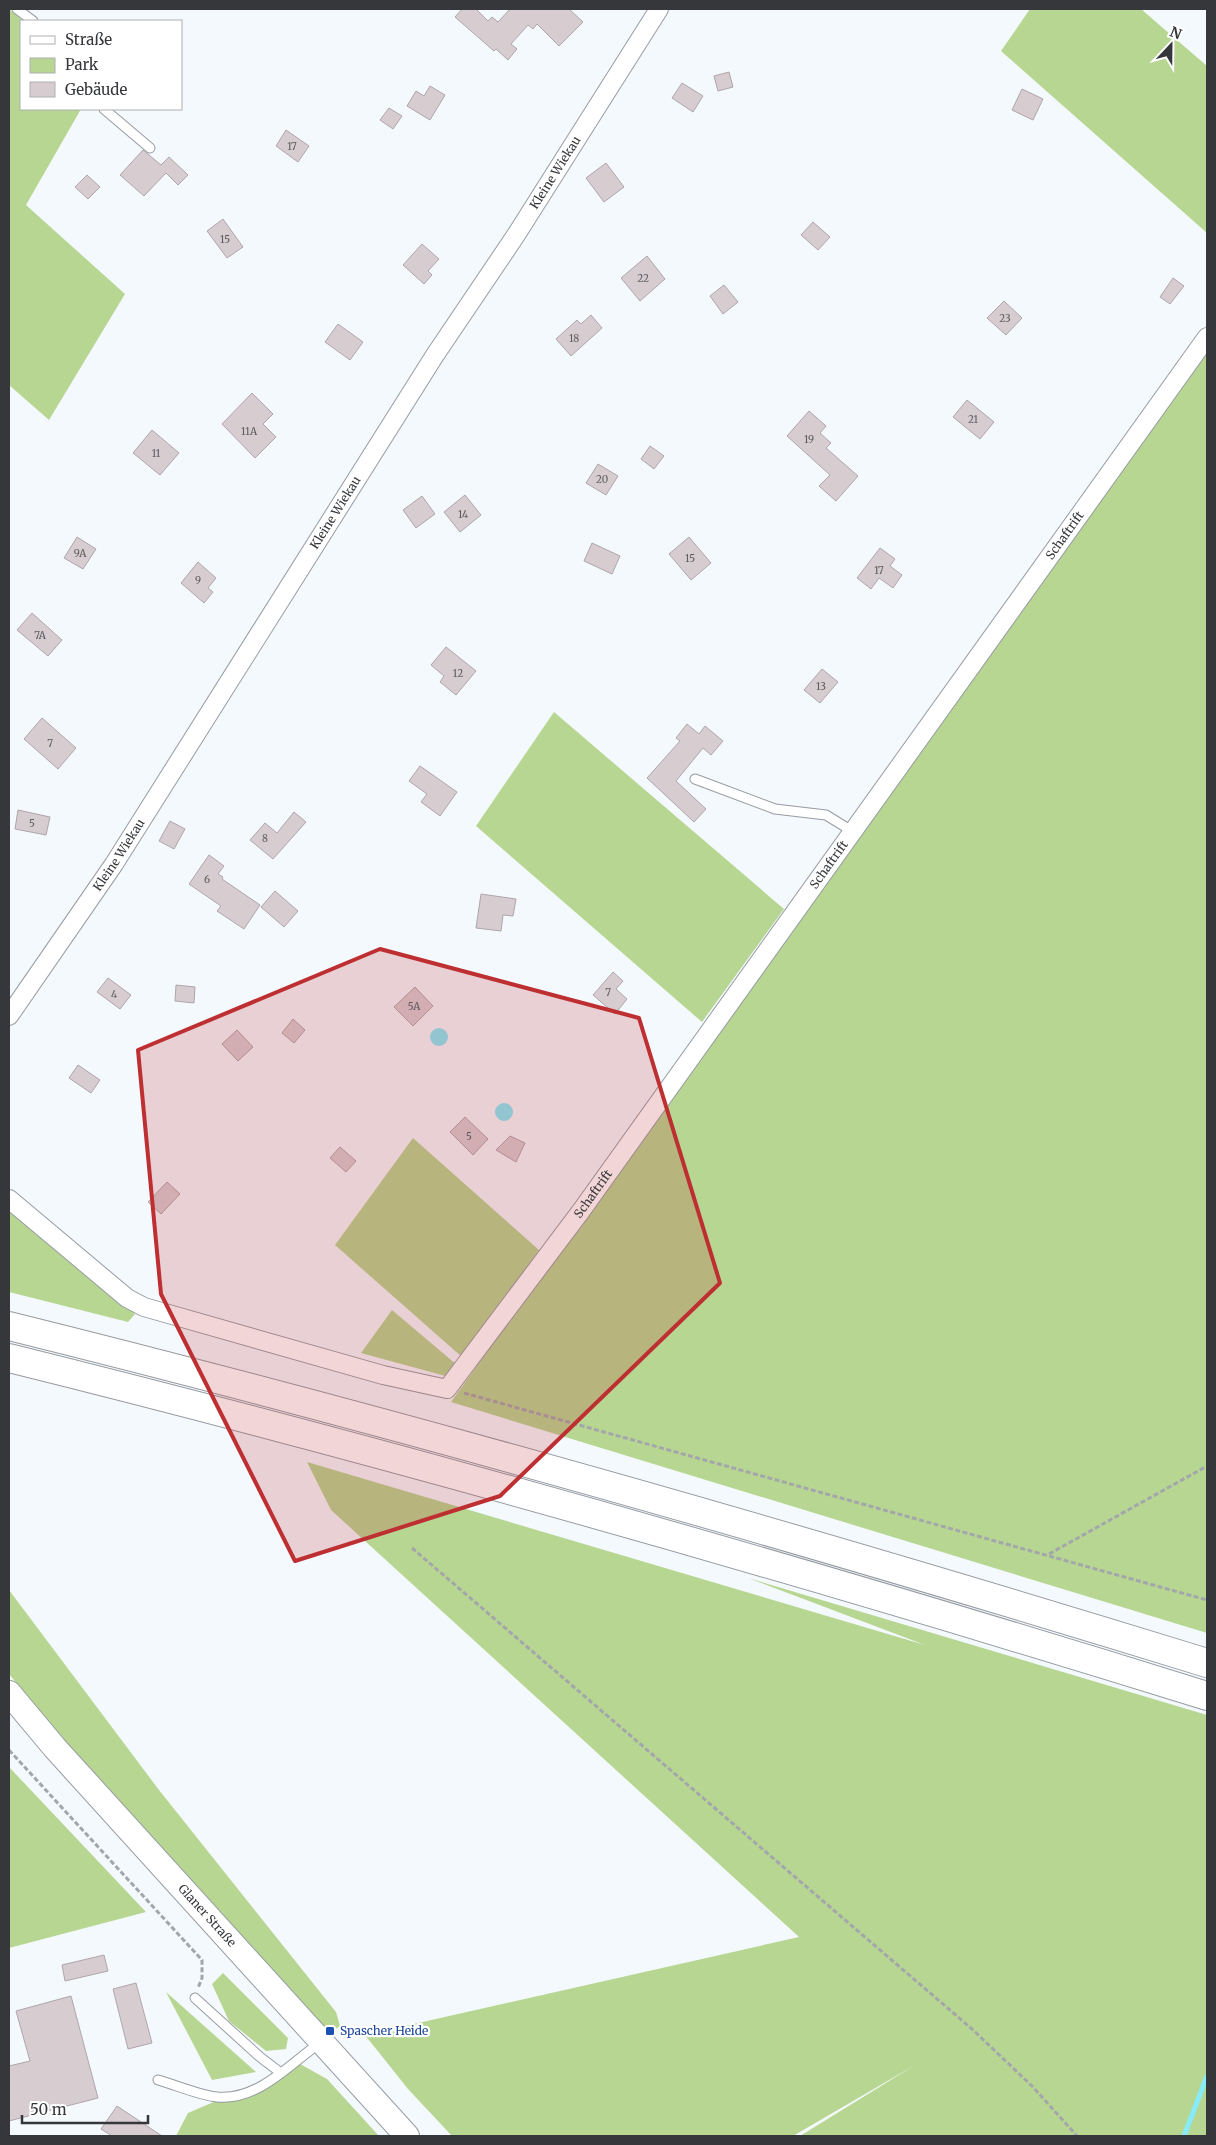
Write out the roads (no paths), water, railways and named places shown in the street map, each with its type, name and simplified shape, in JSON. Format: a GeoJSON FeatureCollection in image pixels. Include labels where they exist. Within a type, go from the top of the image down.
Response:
{"type":"FeatureCollection","features":[{"type":"Feature","properties":{"kind":"highway"},"geometry":{"type":"LineString","coordinates":[[9,1326],[185,1370],[641,1494],[1207,1664]]}},
{"type":"Feature","properties":{"kind":"highway"},"geometry":{"type":"LineString","coordinates":[[9,1358],[165,1397],[632,1524],[1207,1696]]}},
{"type":"Feature","properties":{"kind":"street","name":"Kleine Wiekau"},"geometry":{"type":"LineString","coordinates":[[9,1016],[114,864],[435,355],[516,235],[654,11]]}},
{"type":"Feature","properties":{"kind":"street","name":"Schaftrift"},"geometry":{"type":"LineString","coordinates":[[9,1198],[127,1298],[144,1308],[383,1375],[447,1389],[581,1212],[1207,337]]}},
{"type":"Feature","properties":{"kind":"street","name":"Glaner Straße"},"geometry":{"type":"LineString","coordinates":[[9,1693],[55,1748],[407,2136]]}},
{"type":"Feature","properties":{"kind":"lane"},"geometry":{"type":"LineString","coordinates":[[17,9],[32,20]]}},
{"type":"Feature","properties":{"kind":"lane"},"geometry":{"type":"LineString","coordinates":[[105,110],[150,148]]}},
{"type":"Feature","properties":{"kind":"lane"},"geometry":{"type":"LineString","coordinates":[[696,779],[775,809],[826,815],[852,831]]}},
{"type":"Feature","properties":{"kind":"lane"},"geometry":{"type":"LineString","coordinates":[[195,1998],[260,2058],[281,2073]]}},
{"type":"Feature","properties":{"kind":"lane"},"geometry":{"type":"LineString","coordinates":[[158,2080],[218,2097],[241,2094],[265,2085],[321,2042]]}},
{"type":"Feature","properties":{"kind":"water"},"geometry":{"type":"Polygon","coordinates":[[[439,1028],[445,1031],[448,1037],[445,1043],[439,1046],[433,1043],[430,1037],[433,1031],[439,1028]]]}},
{"type":"Feature","properties":{"kind":"water"},"geometry":{"type":"Polygon","coordinates":[[[500,1103],[508,1103],[513,1108],[511,1119],[500,1121],[495,1116],[495,1108],[500,1103]]]}},
{"type":"Feature","properties":{"kind":"waterway"},"geometry":{"type":"LineString","coordinates":[[1184,2136],[1207,2076]]}},
{"type":"Feature","properties":{"kind":"place","name":"Spascher Heide"},"geometry":{"type":"Point","coordinates":[330,2031]}}]}
